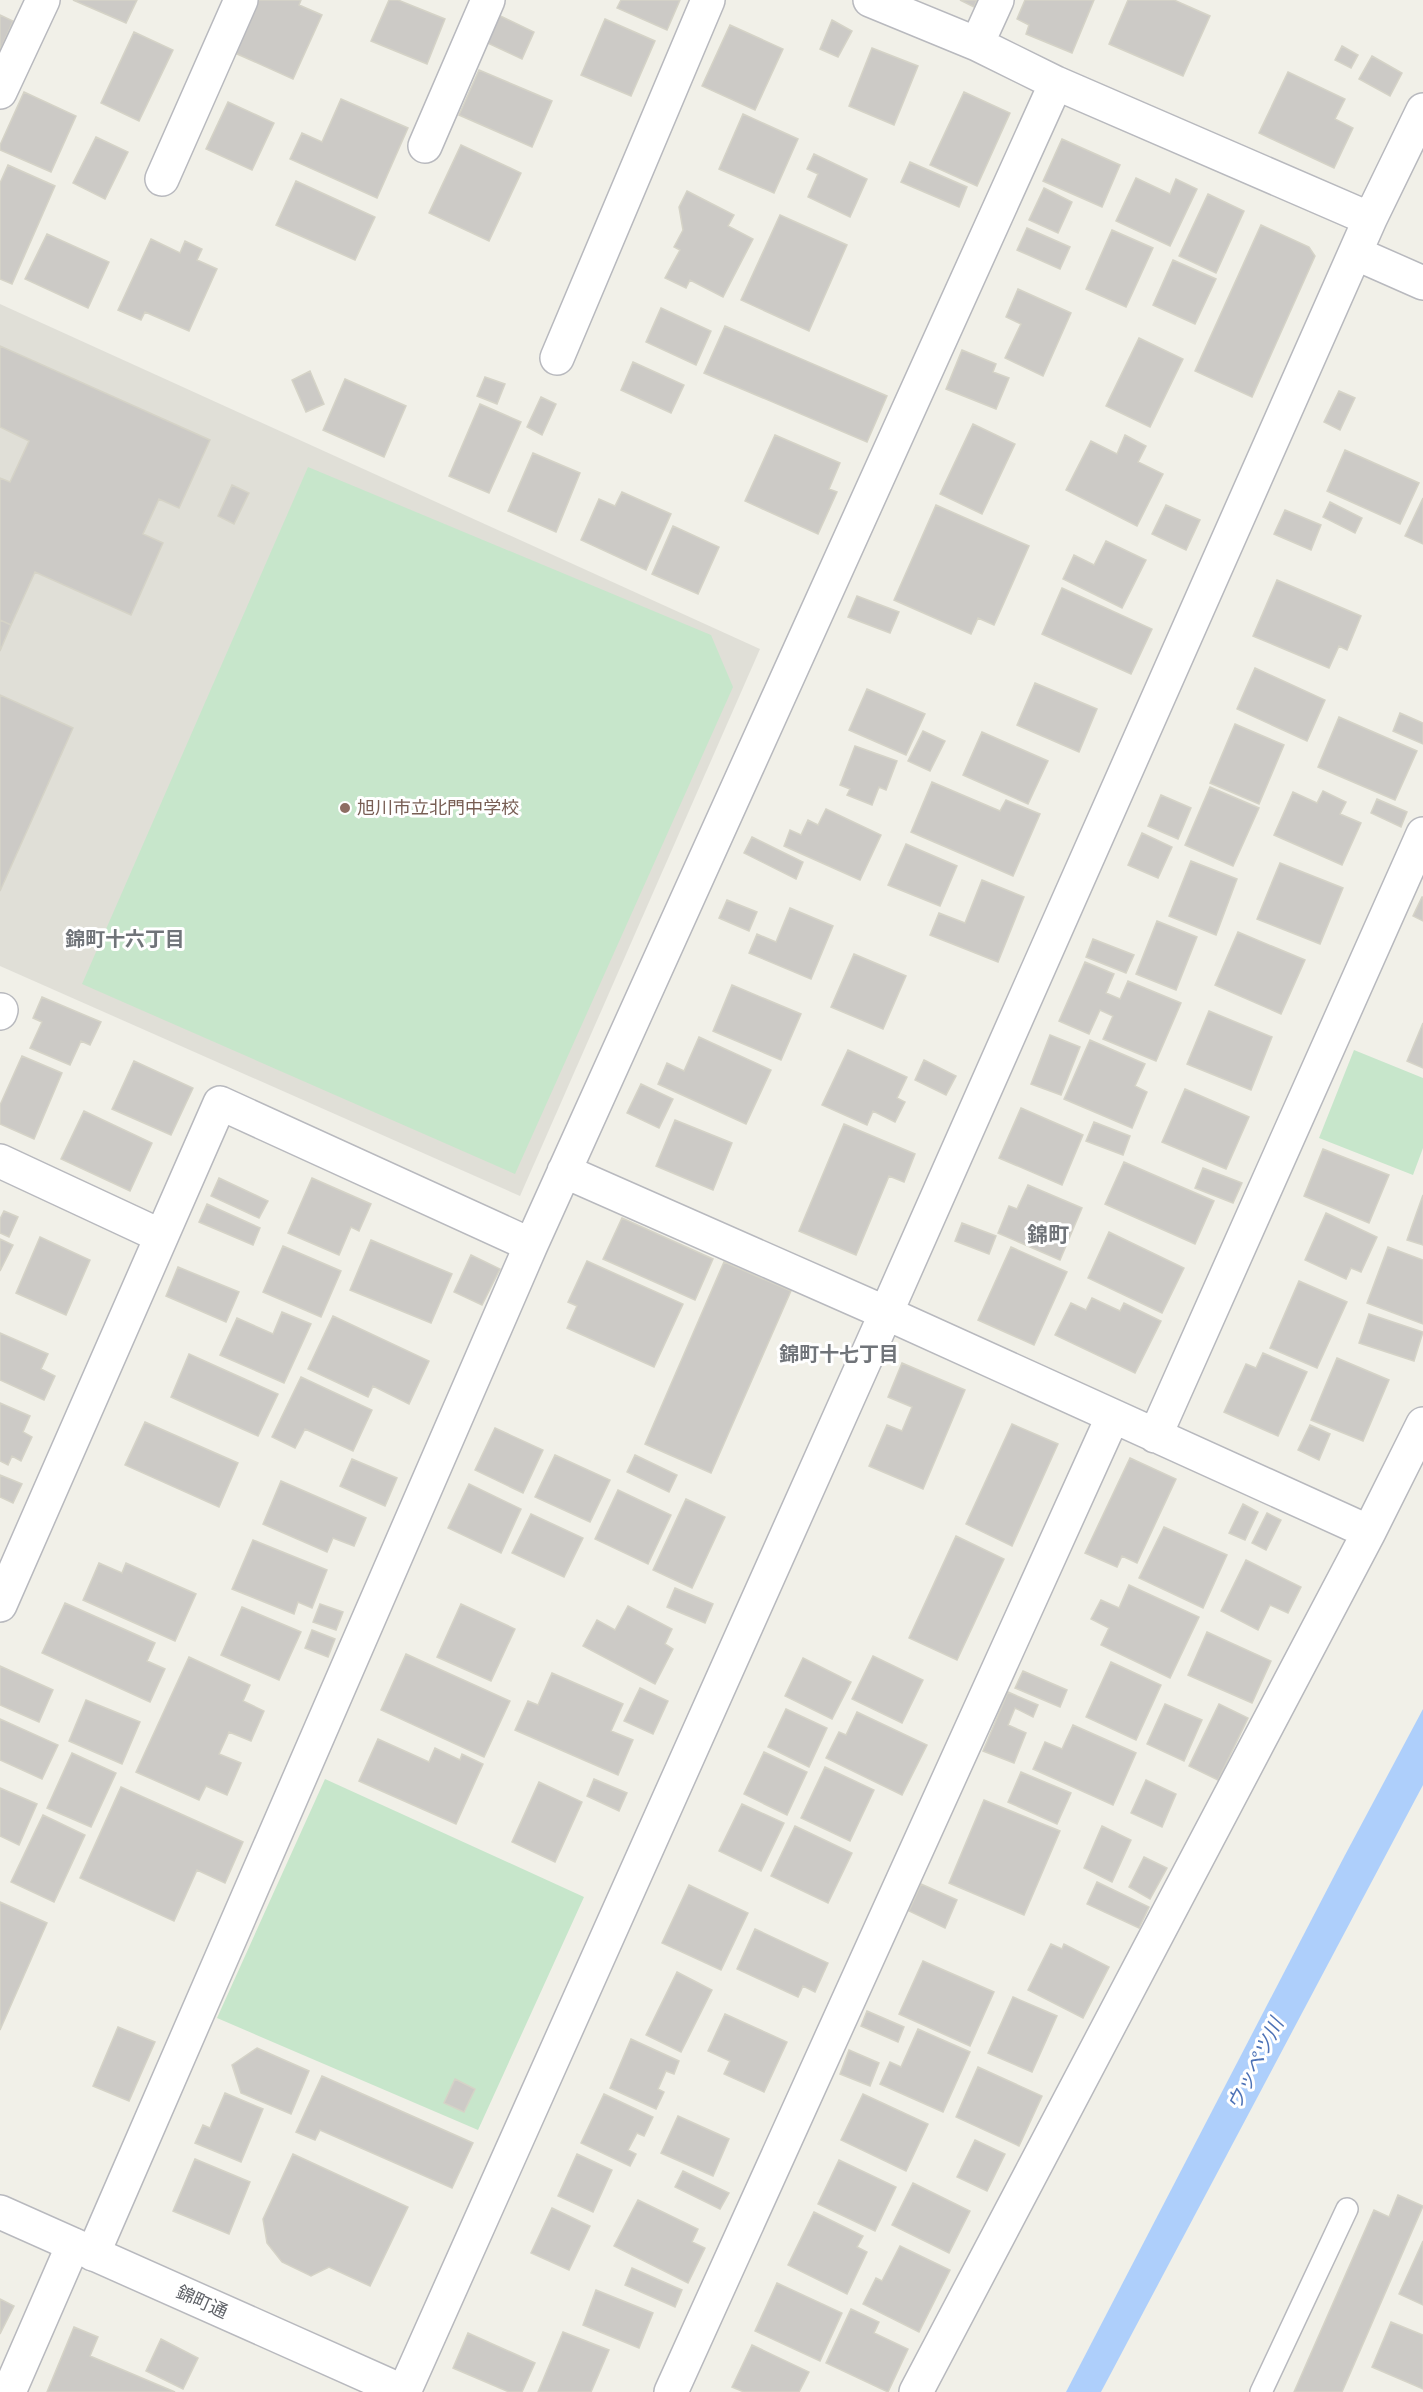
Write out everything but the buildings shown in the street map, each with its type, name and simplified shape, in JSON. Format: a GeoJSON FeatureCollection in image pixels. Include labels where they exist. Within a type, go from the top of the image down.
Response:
{"type":"FeatureCollection","features":[{"type":"Feature","properties":{"kind":"street"},"geometry":{"type":"LineString","coordinates":[[0,92],[43,0]]}},
{"type":"Feature","properties":{"kind":"street"},"geometry":{"type":"LineString","coordinates":[[162,179],[241,0]]}},
{"type":"Feature","properties":{"kind":"street"},"geometry":{"type":"LineString","coordinates":[[425,146],[488,0]]}},
{"type":"Feature","properties":{"kind":"street"},"geometry":{"type":"LineString","coordinates":[[557,357],[708,0]]}},
{"type":"Feature","properties":{"kind":"street"},"geometry":{"type":"LineString","coordinates":[[870,0],[977,44],[1056,83],[1370,219]]}},
{"type":"Feature","properties":{"kind":"street"},"geometry":{"type":"LineString","coordinates":[[977,44],[997,0]]}},
{"type":"Feature","properties":{"kind":"street"},"geometry":{"type":"LineString","coordinates":[[9,2392],[83,2249],[564,1171],[1056,83]]}},
{"type":"Feature","properties":{"kind":"street"},"geometry":{"type":"LineString","coordinates":[[404,2392],[886,1313],[1370,219],[1423,110]]}},
{"type":"Feature","properties":{"kind":"street"},"geometry":{"type":"LineString","coordinates":[[1355,253],[1423,283]]}},
{"type":"Feature","properties":{"kind":"street"},"geometry":{"type":"LineString","coordinates":[[1155,1436],[1423,834]]}},
{"type":"Feature","properties":{"kind":"street"},"geometry":{"type":"LineString","coordinates":[[0,1605],[220,1102],[531,1245]]}},
{"type":"Feature","properties":{"kind":"street"},"geometry":{"type":"LineString","coordinates":[[0,1161],[161,1236]]}},
{"type":"Feature","properties":{"kind":"street"},"geometry":{"type":"LineString","coordinates":[[564,1171],[886,1313],[1369,1532]]}},
{"type":"Feature","properties":{"kind":"street"},"geometry":{"type":"LineString","coordinates":[[671,2392],[1113,1416]]}},
{"type":"Feature","properties":{"kind":"street"},"geometry":{"type":"LineString","coordinates":[[916,2392],[1369,1532],[1423,1424]]}},
{"type":"Feature","properties":{"kind":"street","name":"錦町通"},"geometry":{"type":"LineString","coordinates":[[0,2212],[404,2392]]}},
{"type":"Feature","properties":{"kind":"lane"},"geometry":{"type":"LineString","coordinates":[[1261,2392],[1347,2209]]}},
{"type":"Feature","properties":{"kind":"shaded area","name":"旭川市立北門中学校"},"geometry":{"type":"Polygon","coordinates":[[[0,304],[760,649],[520,1196],[0,966],[0,304]]]}},
{"type":"Feature","properties":{"kind":"green space","name":"旭川市立北門中学校"},"geometry":{"type":"Polygon","coordinates":[[[308,467],[711,635],[733,687],[515,1174],[82,984],[308,467]]]}},
{"type":"Feature","properties":{"kind":"green space"},"geometry":{"type":"Polygon","coordinates":[[[1354,1050],[1423,1078],[1423,1148],[1413,1175],[1319,1138],[1354,1050]]]}},
{"type":"Feature","properties":{"kind":"green space"},"geometry":{"type":"Polygon","coordinates":[[[325,1779],[584,1897],[478,2130],[217,2018],[325,1779]]]}},
{"type":"Feature","properties":{"kind":"water","name":"ウッペツ川"},"geometry":{"type":"Polygon","coordinates":[[[1423,1709],[1423,1785],[1101,2392],[1066,2392],[1344,1857],[1423,1709]]]}},
{"type":"Feature","properties":{"kind":"place","name":"旭川市立北門中学校"},"geometry":{"type":"Point","coordinates":[345,808]}},
{"type":"Feature","properties":{"kind":"district","name":"錦町十六丁目"},"geometry":{"type":"Point","coordinates":[125,939]}},
{"type":"Feature","properties":{"kind":"district","name":"錦町"},"geometry":{"type":"Point","coordinates":[1048,1235]}},
{"type":"Feature","properties":{"kind":"district","name":"錦町十七丁目"},"geometry":{"type":"Point","coordinates":[839,1354]}}]}
